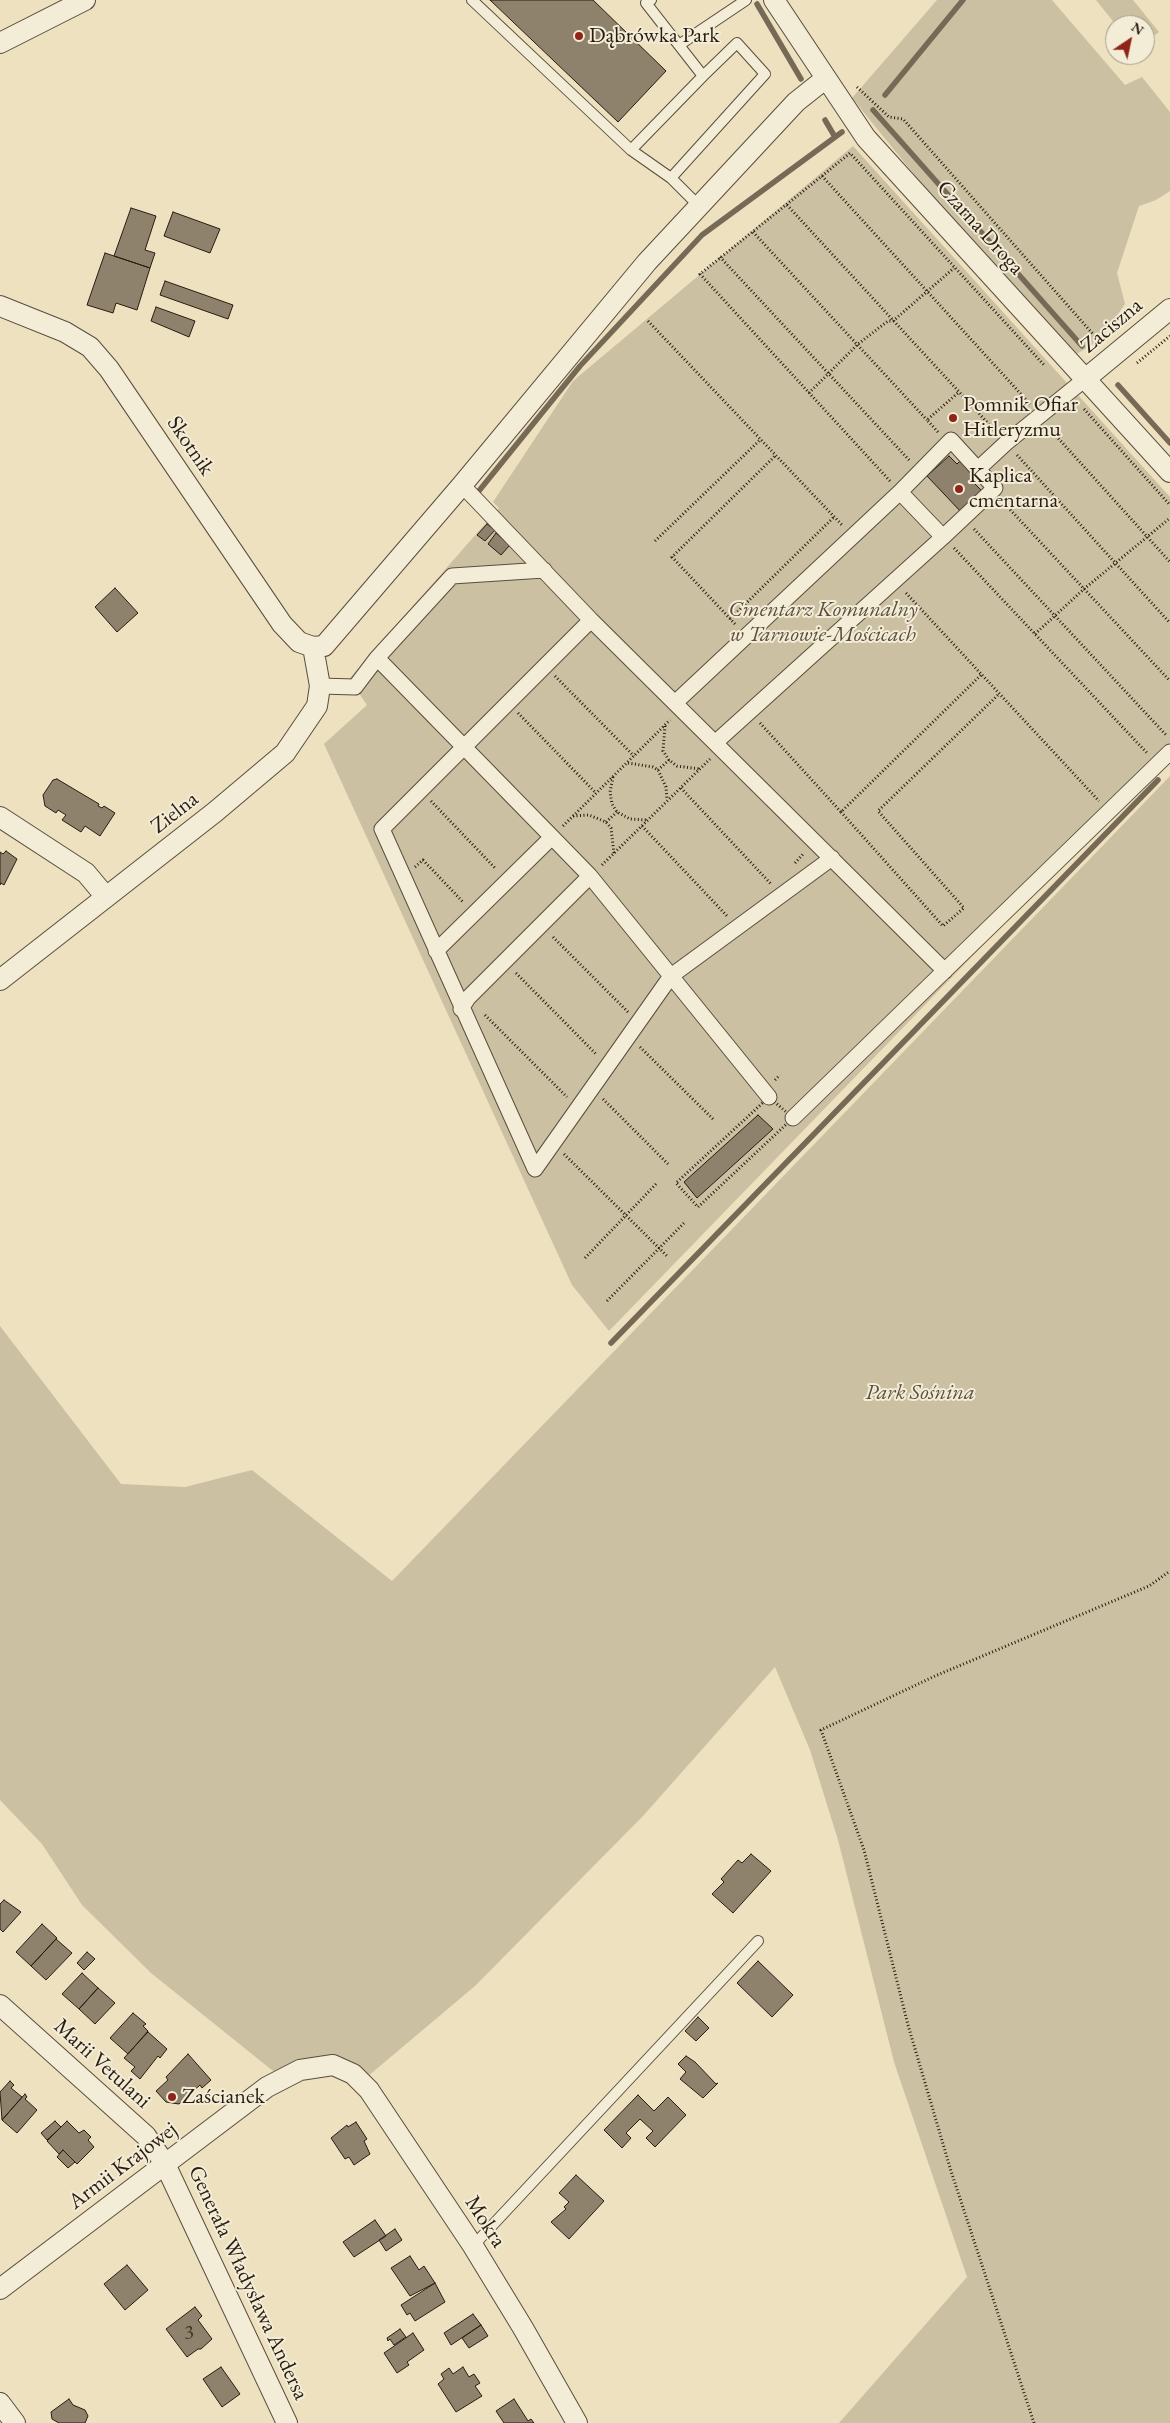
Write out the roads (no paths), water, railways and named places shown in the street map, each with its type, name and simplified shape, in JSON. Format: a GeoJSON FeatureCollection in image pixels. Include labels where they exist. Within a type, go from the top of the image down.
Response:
{"type":"FeatureCollection","features":[{"type":"Feature","properties":{"kind":"street"},"geometry":{"type":"LineString","coordinates":[[0,43],[84,0]]}},
{"type":"Feature","properties":{"kind":"street","name":"Czarna Droga"},"geometry":{"type":"LineString","coordinates":[[774,0],[866,138],[1076,386],[1170,472]]}},
{"type":"Feature","properties":{"kind":"street"},"geometry":{"type":"LineString","coordinates":[[313,646],[324,646],[462,485],[647,262],[698,205],[796,102],[825,79]]}},
{"type":"Feature","properties":{"kind":"street","name":"Skotnik"},"geometry":{"type":"LineString","coordinates":[[0,306],[64,332],[90,347],[109,369],[282,624],[298,642],[313,646]]}},
{"type":"Feature","properties":{"kind":"street","name":"Zaciszna"},"geometry":{"type":"LineString","coordinates":[[1076,386],[1170,309]]}},
{"type":"Feature","properties":{"kind":"street"},"geometry":{"type":"LineString","coordinates":[[978,469],[1006,443],[1076,386]]}},
{"type":"Feature","properties":{"kind":"street"},"geometry":{"type":"LineString","coordinates":[[679,705],[746,635],[900,492],[951,440],[995,488],[993,491],[965,519],[894,580],[750,712],[719,745]]}},
{"type":"Feature","properties":{"kind":"street"},"geometry":{"type":"LineString","coordinates":[[462,485],[591,620],[945,970]]}},
{"type":"Feature","properties":{"kind":"street"},"geometry":{"type":"LineString","coordinates":[[900,492],[944,537]]}},
{"type":"Feature","properties":{"kind":"street"},"geometry":{"type":"LineString","coordinates":[[320,686],[355,687],[377,658],[452,576],[544,570]]}},
{"type":"Feature","properties":{"kind":"street"},"geometry":{"type":"LineString","coordinates":[[591,620],[382,829],[436,951],[465,1003],[535,1169],[672,976],[832,858]]}},
{"type":"Feature","properties":{"kind":"street","name":"Zielna"},"geometry":{"type":"LineString","coordinates":[[0,980],[215,812],[285,752],[317,706],[320,686],[313,646]]}},
{"type":"Feature","properties":{"kind":"street"},"geometry":{"type":"LineString","coordinates":[[377,658],[590,876],[768,1097]]}},
{"type":"Feature","properties":{"kind":"street"},"geometry":{"type":"LineString","coordinates":[[793,1118],[1170,752]]}},
{"type":"Feature","properties":{"kind":"street"},"geometry":{"type":"LineString","coordinates":[[0,817],[86,873],[106,898]]}},
{"type":"Feature","properties":{"kind":"street"},"geometry":{"type":"LineString","coordinates":[[436,951],[552,837]]}},
{"type":"Feature","properties":{"kind":"street"},"geometry":{"type":"LineString","coordinates":[[465,1003],[590,876]]}},
{"type":"Feature","properties":{"kind":"street","name":"Marii Vetulani"},"geometry":{"type":"LineString","coordinates":[[0,2005],[146,2136],[165,2164]]}},
{"type":"Feature","properties":{"kind":"street","name":"Mokra"},"geometry":{"type":"LineString","coordinates":[[333,2065],[353,2074],[369,2090],[472,2246],[523,2328],[577,2423]]}},
{"type":"Feature","properties":{"kind":"street","name":"Armii Krajowej"},"geometry":{"type":"LineString","coordinates":[[0,2289],[267,2087],[300,2070],[333,2065]]}},
{"type":"Feature","properties":{"kind":"street","name":"Generała Władysława Andersa"},"geometry":{"type":"LineString","coordinates":[[165,2164],[287,2423]]}},
{"type":"Feature","properties":{"kind":"street"},"geometry":{"type":"LineString","coordinates":[[0,2403],[15,2423]]}},
{"type":"Feature","properties":{"kind":"lane"},"geometry":{"type":"LineString","coordinates":[[472,0],[631,150],[671,178],[698,205]]}},
{"type":"Feature","properties":{"kind":"lane"},"geometry":{"type":"LineString","coordinates":[[651,0],[646,3],[703,76]]}},
{"type":"Feature","properties":{"kind":"lane"},"geometry":{"type":"LineString","coordinates":[[679,45],[746,0]]}},
{"type":"Feature","properties":{"kind":"lane"},"geometry":{"type":"LineString","coordinates":[[631,150],[737,43],[765,74],[671,178]]}},
{"type":"Feature","properties":{"kind":"lane"},"geometry":{"type":"LineString","coordinates":[[472,2246],[758,1941]]}},
{"type":"Feature","properties":{"kind":"waterway"},"geometry":{"type":"LineString","coordinates":[[885,95],[963,0]]}},
{"type":"Feature","properties":{"kind":"waterway"},"geometry":{"type":"LineString","coordinates":[[757,4],[801,79]]}},
{"type":"Feature","properties":{"kind":"waterway"},"geometry":{"type":"LineString","coordinates":[[873,110],[1082,346]]}},
{"type":"Feature","properties":{"kind":"waterway"},"geometry":{"type":"LineString","coordinates":[[825,120],[835,137]]}},
{"type":"Feature","properties":{"kind":"waterway"},"geometry":{"type":"LineString","coordinates":[[474,497],[580,366],[702,235],[842,132]]}},
{"type":"Feature","properties":{"kind":"waterway"},"geometry":{"type":"LineString","coordinates":[[1118,385],[1170,443]]}},
{"type":"Feature","properties":{"kind":"waterway"},"geometry":{"type":"LineString","coordinates":[[611,1343],[1158,780]]}},
{"type":"Feature","properties":{"kind":"place","name":"Dąbrówka Park"},"geometry":{"type":"Point","coordinates":[579,36]}},
{"type":"Feature","properties":{"kind":"place","name":"Pomnik Ofiar Hitleryzmu"},"geometry":{"type":"Point","coordinates":[953,418]}},
{"type":"Feature","properties":{"kind":"place","name":"Kaplica cmentarna"},"geometry":{"type":"Point","coordinates":[959,489]}},
{"type":"Feature","properties":{"kind":"place","name":"Zaścianek"},"geometry":{"type":"Point","coordinates":[172,2097]}},
{"type":"Feature","properties":{"kind":"park label","name":"Cmentarz Komunalny w Tarnowie-Mościcach"},"geometry":{"type":"Point","coordinates":[823,622]}},
{"type":"Feature","properties":{"kind":"park label","name":"Park Sośnina"},"geometry":{"type":"Point","coordinates":[920,1393]}}]}
